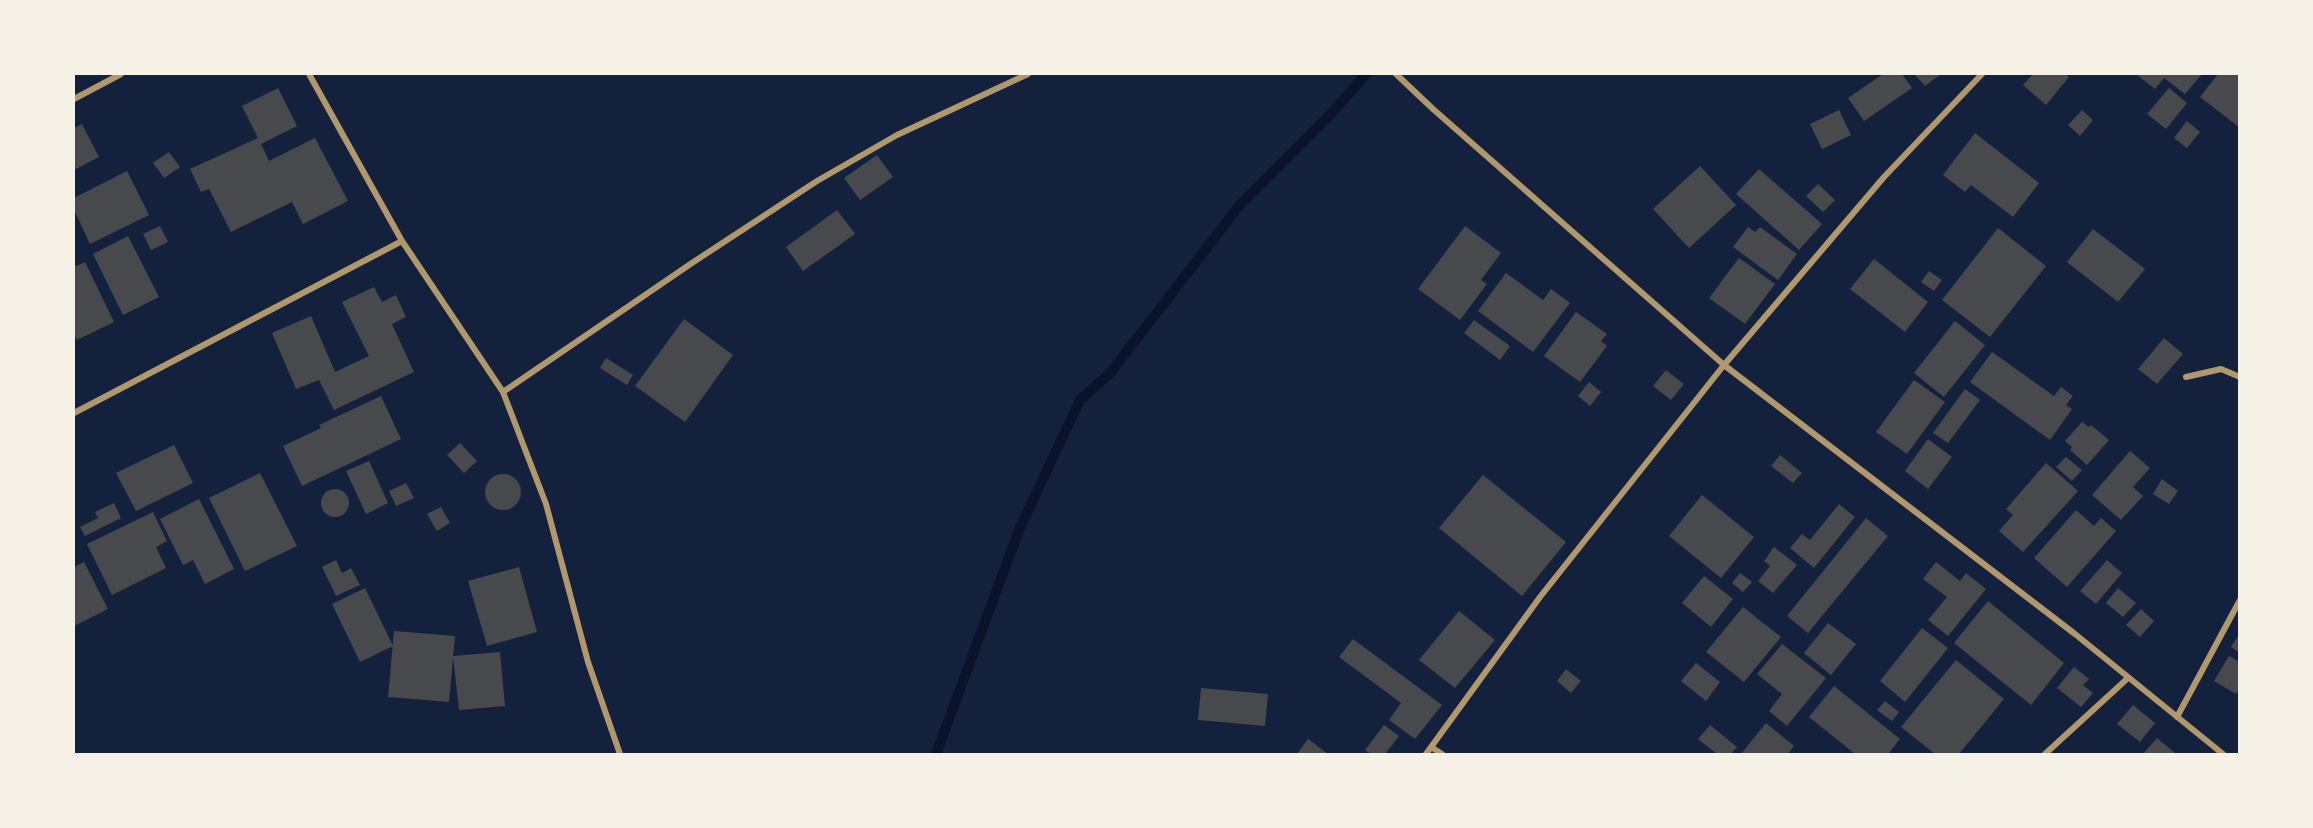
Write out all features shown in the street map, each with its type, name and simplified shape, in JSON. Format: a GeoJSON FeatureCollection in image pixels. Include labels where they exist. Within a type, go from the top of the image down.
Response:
{"type":"FeatureCollection","features":[{"type":"Feature","properties":{"kind":"street"},"geometry":{"type":"LineString","coordinates":[[74,99],[121,74]]}},
{"type":"Feature","properties":{"kind":"street"},"geometry":{"type":"LineString","coordinates":[[309,74],[402,241],[503,392],[546,504],[588,662],[620,754]]}},
{"type":"Feature","properties":{"kind":"street"},"geometry":{"type":"LineString","coordinates":[[503,392],[817,181],[897,135],[1028,74]]}},
{"type":"Feature","properties":{"kind":"street"},"geometry":{"type":"LineString","coordinates":[[1396,74],[1432,109],[1724,365],[2223,754]]}},
{"type":"Feature","properties":{"kind":"street"},"geometry":{"type":"LineString","coordinates":[[1426,754],[1540,597],[1724,365],[1884,177],[1982,74]]}},
{"type":"Feature","properties":{"kind":"street"},"geometry":{"type":"LineString","coordinates":[[74,413],[402,241]]}},
{"type":"Feature","properties":{"kind":"street"},"geometry":{"type":"LineString","coordinates":[[2186,377],[2221,369],[2240,377]]}},
{"type":"Feature","properties":{"kind":"street"},"geometry":{"type":"LineString","coordinates":[[2177,717],[2240,600]]}},
{"type":"Feature","properties":{"kind":"street"},"geometry":{"type":"LineString","coordinates":[[2045,754],[2128,678]]}},
{"type":"Feature","properties":{"kind":"street"},"geometry":{"type":"LineString","coordinates":[[1431,747],[1442,754]]}},
{"type":"Feature","properties":{"kind":"building"},"geometry":{"type":"Polygon","coordinates":[[[1883,74],[1902,74],[1912,88],[1864,121],[1848,98],[1883,74]]]}},
{"type":"Feature","properties":{"kind":"building"},"geometry":{"type":"Polygon","coordinates":[[[1914,74],[1941,74],[1925,86],[1914,74]]]}},
{"type":"Feature","properties":{"kind":"building"},"geometry":{"type":"Polygon","coordinates":[[[2033,74],[2065,74],[2069,77],[2046,105],[2023,85],[2033,74]]]}},
{"type":"Feature","properties":{"kind":"building"},"geometry":{"type":"Polygon","coordinates":[[[2136,74],[2202,74],[2185,94],[2164,78],[2155,89],[2136,74]]]}},
{"type":"Feature","properties":{"kind":"building"},"geometry":{"type":"Polygon","coordinates":[[[2218,74],[2240,76],[2240,128],[2200,97],[2218,74]]]}},
{"type":"Feature","properties":{"kind":"building"},"geometry":{"type":"Polygon","coordinates":[[[278,88],[297,126],[261,144],[269,161],[315,138],[348,201],[303,224],[292,202],[231,232],[209,189],[201,192],[190,169],[258,138],[242,106],[278,88]]]}},
{"type":"Feature","properties":{"kind":"building"},"geometry":{"type":"Polygon","coordinates":[[[2169,88],[2187,103],[2166,129],[2147,114],[2169,88]]]}},
{"type":"Feature","properties":{"kind":"building"},"geometry":{"type":"Polygon","coordinates":[[[1839,110],[1851,135],[1822,149],[1810,124],[1839,110]]]}},
{"type":"Feature","properties":{"kind":"building"},"geometry":{"type":"Polygon","coordinates":[[[2082,110],[2093,120],[2080,136],[2068,125],[2082,110]]]}},
{"type":"Feature","properties":{"kind":"building"},"geometry":{"type":"Polygon","coordinates":[[[2187,121],[2200,132],[2187,148],[2174,138],[2187,121]]]}},
{"type":"Feature","properties":{"kind":"building"},"geometry":{"type":"Polygon","coordinates":[[[82,124],[99,157],[74,170],[74,128],[82,124]]]}},
{"type":"Feature","properties":{"kind":"building"},"geometry":{"type":"Polygon","coordinates":[[[1975,133],[2039,183],[2013,217],[1971,185],[1965,192],[1943,175],[1975,133]]]}},
{"type":"Feature","properties":{"kind":"building"},"geometry":{"type":"Polygon","coordinates":[[[169,152],[180,167],[164,178],[153,163],[169,152]]]}},
{"type":"Feature","properties":{"kind":"building"},"geometry":{"type":"Polygon","coordinates":[[[877,155],[893,177],[860,200],[844,178],[877,155]]]}},
{"type":"Feature","properties":{"kind":"building"},"geometry":{"type":"Polygon","coordinates":[[[1700,166],[1736,205],[1689,248],[1653,209],[1700,166]]]}},
{"type":"Feature","properties":{"kind":"building"},"geometry":{"type":"Polygon","coordinates":[[[1759,169],[1822,224],[1799,250],[1736,194],[1759,169]]]}},
{"type":"Feature","properties":{"kind":"building"},"geometry":{"type":"Polygon","coordinates":[[[127,171],[149,215],[90,244],[74,210],[74,198],[127,171]]]}},
{"type":"Feature","properties":{"kind":"building"},"geometry":{"type":"Polygon","coordinates":[[[1818,184],[1835,200],[1823,212],[1806,196],[1818,184]]]}},
{"type":"Feature","properties":{"kind":"building"},"geometry":{"type":"Polygon","coordinates":[[[837,210],[855,234],[803,271],[786,247],[837,210]]]}},
{"type":"Feature","properties":{"kind":"building"},"geometry":{"type":"Polygon","coordinates":[[[160,226],[168,242],[151,250],[143,234],[160,226]]]}},
{"type":"Feature","properties":{"kind":"building"},"geometry":{"type":"Polygon","coordinates":[[[1465,226],[1501,253],[1481,280],[1487,284],[1460,320],[1418,289],[1465,226]]]}},
{"type":"Feature","properties":{"kind":"building"},"geometry":{"type":"Polygon","coordinates":[[[1748,227],[1755,232],[1760,227],[1797,254],[1778,280],[1733,247],[1748,227]]]}},
{"type":"Feature","properties":{"kind":"building"},"geometry":{"type":"Polygon","coordinates":[[[1998,228],[2046,266],[1990,337],[1942,300],[1998,228]]]}},
{"type":"Feature","properties":{"kind":"building"},"geometry":{"type":"Polygon","coordinates":[[[2093,229],[2145,269],[2118,302],[2067,262],[2093,229]]]}},
{"type":"Feature","properties":{"kind":"building"},"geometry":{"type":"Polygon","coordinates":[[[128,236],[159,297],[123,315],[93,254],[128,236]]]}},
{"type":"Feature","properties":{"kind":"building"},"geometry":{"type":"Polygon","coordinates":[[[1739,258],[1775,284],[1745,324],[1709,298],[1739,258]]]}},
{"type":"Feature","properties":{"kind":"building"},"geometry":{"type":"Polygon","coordinates":[[[1874,259],[1928,302],[1905,332],[1850,289],[1874,259]]]}},
{"type":"Feature","properties":{"kind":"building"},"geometry":{"type":"Polygon","coordinates":[[[85,262],[114,322],[77,340],[74,334],[74,267],[85,262]]]}},
{"type":"Feature","properties":{"kind":"building"},"geometry":{"type":"Polygon","coordinates":[[[1929,271],[1942,280],[1934,291],[1921,282],[1929,271]]]}},
{"type":"Feature","properties":{"kind":"building"},"geometry":{"type":"Polygon","coordinates":[[[1506,273],[1543,300],[1551,289],[1570,303],[1533,352],[1478,311],[1506,273]]]}},
{"type":"Feature","properties":{"kind":"building"},"geometry":{"type":"Polygon","coordinates":[[[374,287],[382,302],[396,295],[406,317],[392,324],[414,372],[334,410],[319,380],[296,389],[272,333],[311,316],[335,372],[369,356],[342,302],[374,287]]]}},
{"type":"Feature","properties":{"kind":"building"},"geometry":{"type":"Polygon","coordinates":[[[1576,312],[1607,334],[1601,341],[1607,346],[1580,382],[1544,356],[1576,312]]]}},
{"type":"Feature","properties":{"kind":"building"},"geometry":{"type":"Polygon","coordinates":[[[684,319],[733,355],[685,422],[635,386],[684,319]]]}},
{"type":"Feature","properties":{"kind":"building"},"geometry":{"type":"Polygon","coordinates":[[[1474,320],[1510,346],[1500,360],[1464,333],[1474,320]]]}},
{"type":"Feature","properties":{"kind":"building"},"geometry":{"type":"Polygon","coordinates":[[[1955,321],[1985,345],[1944,397],[1914,373],[1955,321]]]}},
{"type":"Feature","properties":{"kind":"building"},"geometry":{"type":"Polygon","coordinates":[[[2164,338],[2183,354],[2157,384],[2138,369],[2164,338]]]}},
{"type":"Feature","properties":{"kind":"building"},"geometry":{"type":"Polygon","coordinates":[[[1992,352],[2054,396],[2061,387],[2073,396],[2066,405],[2072,409],[2050,440],[1970,382],[1992,352]]]}},
{"type":"Feature","properties":{"kind":"building"},"geometry":{"type":"Polygon","coordinates":[[[606,358],[633,375],[627,385],[600,368],[606,358]]]}},
{"type":"Feature","properties":{"kind":"building"},"geometry":{"type":"Polygon","coordinates":[[[1666,370],[1684,384],[1671,400],[1653,386],[1666,370]]]}},
{"type":"Feature","properties":{"kind":"building"},"geometry":{"type":"Polygon","coordinates":[[[1914,380],[1945,402],[1907,454],[1876,432],[1914,380]]]}},
{"type":"Feature","properties":{"kind":"building"},"geometry":{"type":"Polygon","coordinates":[[[1589,382],[1601,392],[1590,406],[1578,396],[1589,382]]]}},
{"type":"Feature","properties":{"kind":"building"},"geometry":{"type":"Polygon","coordinates":[[[1965,389],[1980,400],[1948,443],[1933,433],[1965,389]]]}},
{"type":"Feature","properties":{"kind":"building"},"geometry":{"type":"Polygon","coordinates":[[[381,396],[401,439],[302,486],[283,446],[321,428],[319,425],[381,396]]]}},
{"type":"Feature","properties":{"kind":"building"},"geometry":{"type":"Polygon","coordinates":[[[2082,422],[2089,427],[2091,425],[2109,440],[2087,465],[2070,450],[2072,447],[2065,441],[2082,422]]]}},
{"type":"Feature","properties":{"kind":"building"},"geometry":{"type":"Polygon","coordinates":[[[1928,439],[1952,457],[1928,489],[1905,471],[1928,439]]]}},
{"type":"Feature","properties":{"kind":"building"},"geometry":{"type":"Polygon","coordinates":[[[460,443],[477,461],[464,473],[447,455],[460,443]]]}},
{"type":"Feature","properties":{"kind":"building"},"geometry":{"type":"Polygon","coordinates":[[[174,445],[193,483],[136,511],[116,473],[174,445]]]}},
{"type":"Feature","properties":{"kind":"building"},"geometry":{"type":"Polygon","coordinates":[[[2130,451],[2150,468],[2133,487],[2143,496],[2121,520],[2092,495],[2130,451]]]}},
{"type":"Feature","properties":{"kind":"building"},"geometry":{"type":"Polygon","coordinates":[[[1780,455],[1802,473],[1793,483],[1771,466],[1780,455]]]}},
{"type":"Feature","properties":{"kind":"building"},"geometry":{"type":"Polygon","coordinates":[[[2066,457],[2082,470],[2072,481],[2056,467],[2066,457]]]}},
{"type":"Feature","properties":{"kind":"building"},"geometry":{"type":"Polygon","coordinates":[[[369,461],[388,503],[366,514],[346,471],[369,461]]]}},
{"type":"Feature","properties":{"kind":"building"},"geometry":{"type":"Polygon","coordinates":[[[2046,463],[2078,491],[2023,552],[1999,531],[2013,515],[2006,509],[2046,463]]]}},
{"type":"Feature","properties":{"kind":"building"},"geometry":{"type":"Polygon","coordinates":[[[260,473],[297,546],[245,571],[209,498],[260,473]]]}},
{"type":"Feature","properties":{"kind":"building"},"geometry":{"type":"Polygon","coordinates":[[[503,474],[515,480],[521,492],[515,504],[503,510],[491,504],[485,492],[491,480],[503,474]]]}},
{"type":"Feature","properties":{"kind":"building"},"geometry":{"type":"Polygon","coordinates":[[[1483,475],[1566,542],[1522,596],[1439,528],[1483,475]]]}},
{"type":"Feature","properties":{"kind":"building"},"geometry":{"type":"Polygon","coordinates":[[[2162,479],[2178,491],[2169,504],[2153,494],[2162,479]]]}},
{"type":"Feature","properties":{"kind":"building"},"geometry":{"type":"Polygon","coordinates":[[[406,483],[414,498],[396,506],[389,491],[406,483]]]}},
{"type":"Feature","properties":{"kind":"building"},"geometry":{"type":"Polygon","coordinates":[[[335,489],[345,493],[349,503],[345,513],[335,517],[325,513],[321,503],[325,493],[335,489]]]}},
{"type":"Feature","properties":{"kind":"building"},"geometry":{"type":"Polygon","coordinates":[[[1702,495],[1754,537],[1721,578],[1669,536],[1702,495]]]}},
{"type":"Feature","properties":{"kind":"building"},"geometry":{"type":"Polygon","coordinates":[[[199,499],[234,569],[205,584],[193,560],[183,565],[160,519],[199,499]]]}},
{"type":"Feature","properties":{"kind":"building"},"geometry":{"type":"Polygon","coordinates":[[[114,503],[121,518],[85,536],[80,527],[98,518],[95,512],[114,503]]]}},
{"type":"Feature","properties":{"kind":"building"},"geometry":{"type":"Polygon","coordinates":[[[1839,504],[1855,517],[1814,568],[1790,548],[1802,534],[1810,540],[1839,504]]]}},
{"type":"Feature","properties":{"kind":"building"},"geometry":{"type":"Polygon","coordinates":[[[441,507],[450,523],[437,531],[427,514],[441,507]]]}},
{"type":"Feature","properties":{"kind":"building"},"geometry":{"type":"Polygon","coordinates":[[[2076,510],[2094,526],[2101,518],[2116,531],[2067,587],[2034,558],[2076,510]]]}},
{"type":"Feature","properties":{"kind":"building"},"geometry":{"type":"Polygon","coordinates":[[[153,512],[167,541],[156,547],[166,568],[112,595],[87,544],[153,512]]]}},
{"type":"Feature","properties":{"kind":"building"},"geometry":{"type":"Polygon","coordinates":[[[1866,518],[1888,536],[1808,633],[1787,616],[1866,518]]]}},
{"type":"Feature","properties":{"kind":"building"},"geometry":{"type":"Polygon","coordinates":[[[1774,547],[1797,565],[1773,593],[1758,581],[1770,566],[1764,561],[1774,547]]]}},
{"type":"Feature","properties":{"kind":"building"},"geometry":{"type":"Polygon","coordinates":[[[336,560],[342,573],[351,568],[360,585],[336,596],[322,567],[336,560]]]}},
{"type":"Feature","properties":{"kind":"building"},"geometry":{"type":"Polygon","coordinates":[[[2107,560],[2122,573],[2096,604],[2080,591],[2107,560]]]}},
{"type":"Feature","properties":{"kind":"building"},"geometry":{"type":"Polygon","coordinates":[[[84,562],[108,609],[74,626],[74,567],[84,562]]]}},
{"type":"Feature","properties":{"kind":"building"},"geometry":{"type":"Polygon","coordinates":[[[1936,562],[1960,581],[1966,573],[1986,589],[1948,636],[1928,620],[1947,597],[1923,579],[1936,562]]]}},
{"type":"Feature","properties":{"kind":"building"},"geometry":{"type":"Polygon","coordinates":[[[519,567],[537,632],[487,646],[468,581],[519,567]]]}},
{"type":"Feature","properties":{"kind":"building"},"geometry":{"type":"Polygon","coordinates":[[[1740,573],[1752,582],[1743,592],[1732,583],[1740,573]]]}},
{"type":"Feature","properties":{"kind":"building"},"geometry":{"type":"Polygon","coordinates":[[[1704,576],[1733,599],[1711,627],[1682,603],[1704,576]]]}},
{"type":"Feature","properties":{"kind":"building"},"geometry":{"type":"Polygon","coordinates":[[[365,588],[393,646],[360,662],[332,604],[365,588]]]}},
{"type":"Feature","properties":{"kind":"building"},"geometry":{"type":"Polygon","coordinates":[[[2118,588],[2136,603],[2123,617],[2106,603],[2118,588]]]}},
{"type":"Feature","properties":{"kind":"building"},"geometry":{"type":"Polygon","coordinates":[[[1988,601],[2064,663],[2031,705],[1954,643],[1988,601]]]}},
{"type":"Feature","properties":{"kind":"building"},"geometry":{"type":"Polygon","coordinates":[[[1743,607],[1781,637],[1744,682],[1706,652],[1743,607]]]}},
{"type":"Feature","properties":{"kind":"building"},"geometry":{"type":"Polygon","coordinates":[[[2141,609],[2154,621],[2140,637],[2126,625],[2141,609]]]}},
{"type":"Feature","properties":{"kind":"building"},"geometry":{"type":"Polygon","coordinates":[[[1459,611],[1495,640],[1455,688],[1419,660],[1459,611]]]}},
{"type":"Feature","properties":{"kind":"building"},"geometry":{"type":"Polygon","coordinates":[[[1828,623],[1856,644],[1831,675],[1804,653],[1828,623]]]}},
{"type":"Feature","properties":{"kind":"building"},"geometry":{"type":"Polygon","coordinates":[[[1922,628],[1948,648],[1905,702],[1880,681],[1922,628]]]}},
{"type":"Feature","properties":{"kind":"building"},"geometry":{"type":"Polygon","coordinates":[[[394,631],[455,636],[449,702],[388,697],[394,631]]]}},
{"type":"Feature","properties":{"kind":"building"},"geometry":{"type":"Polygon","coordinates":[[[2240,633],[2240,653],[2231,647],[2240,633]]]}},
{"type":"Feature","properties":{"kind":"building"},"geometry":{"type":"Polygon","coordinates":[[[1353,639],[1442,705],[1415,739],[1389,720],[1401,703],[1339,657],[1353,639]]]}},
{"type":"Feature","properties":{"kind":"building"},"geometry":{"type":"Polygon","coordinates":[[[1782,644],[1826,678],[1787,726],[1769,711],[1782,694],[1757,674],[1782,644]]]}},
{"type":"Feature","properties":{"kind":"building"},"geometry":{"type":"Polygon","coordinates":[[[500,652],[505,706],[459,710],[453,656],[500,652]]]}},
{"type":"Feature","properties":{"kind":"building"},"geometry":{"type":"Polygon","coordinates":[[[2229,656],[2240,662],[2240,688],[2236,694],[2214,681],[2229,656]]]}},
{"type":"Feature","properties":{"kind":"building"},"geometry":{"type":"Polygon","coordinates":[[[1956,660],[2004,699],[1959,754],[1935,754],[1901,727],[1956,660]]]}},
{"type":"Feature","properties":{"kind":"building"},"geometry":{"type":"Polygon","coordinates":[[[1696,663],[1720,682],[1706,701],[1681,681],[1696,663]]]}},
{"type":"Feature","properties":{"kind":"building"},"geometry":{"type":"Polygon","coordinates":[[[2074,667],[2089,679],[2083,685],[2093,693],[2081,707],[2057,688],[2074,667]]]}},
{"type":"Feature","properties":{"kind":"building"},"geometry":{"type":"Polygon","coordinates":[[[1566,669],[1581,681],[1571,693],[1557,681],[1566,669]]]}},
{"type":"Feature","properties":{"kind":"building"},"geometry":{"type":"Polygon","coordinates":[[[1834,686],[1900,739],[1888,754],[1855,754],[1809,717],[1834,686]]]}},
{"type":"Feature","properties":{"kind":"building"},"geometry":{"type":"Polygon","coordinates":[[[1201,688],[1268,694],[1265,726],[1198,720],[1201,688]]]}},
{"type":"Feature","properties":{"kind":"building"},"geometry":{"type":"Polygon","coordinates":[[[1885,701],[1899,712],[1892,721],[1877,710],[1885,701]]]}},
{"type":"Feature","properties":{"kind":"building"},"geometry":{"type":"Polygon","coordinates":[[[2133,705],[2155,723],[2140,742],[2117,724],[2133,705]]]}},
{"type":"Feature","properties":{"kind":"building"},"geometry":{"type":"Polygon","coordinates":[[[1766,723],[1794,746],[1788,754],[1741,754],[1766,723]]]}},
{"type":"Feature","properties":{"kind":"building"},"geometry":{"type":"Polygon","coordinates":[[[1384,725],[1399,736],[1385,754],[1371,754],[1365,750],[1384,725]]]}},
{"type":"Feature","properties":{"kind":"building"},"geometry":{"type":"Polygon","coordinates":[[[1710,725],[1737,747],[1731,754],[1717,754],[1698,739],[1710,725]]]}},
{"type":"Feature","properties":{"kind":"building"},"geometry":{"type":"Polygon","coordinates":[[[2157,738],[2175,753],[2143,754],[2157,738]]]}},
{"type":"Feature","properties":{"kind":"building"},"geometry":{"type":"Polygon","coordinates":[[[1308,739],[1328,754],[1297,754],[1308,739]]]}},
{"type":"Feature","properties":{"kind":"waterway"},"geometry":{"type":"LineString","coordinates":[[936,754],[1019,530],[1080,400],[1111,372],[1239,206],[1330,115],[1366,74]]}}]}
